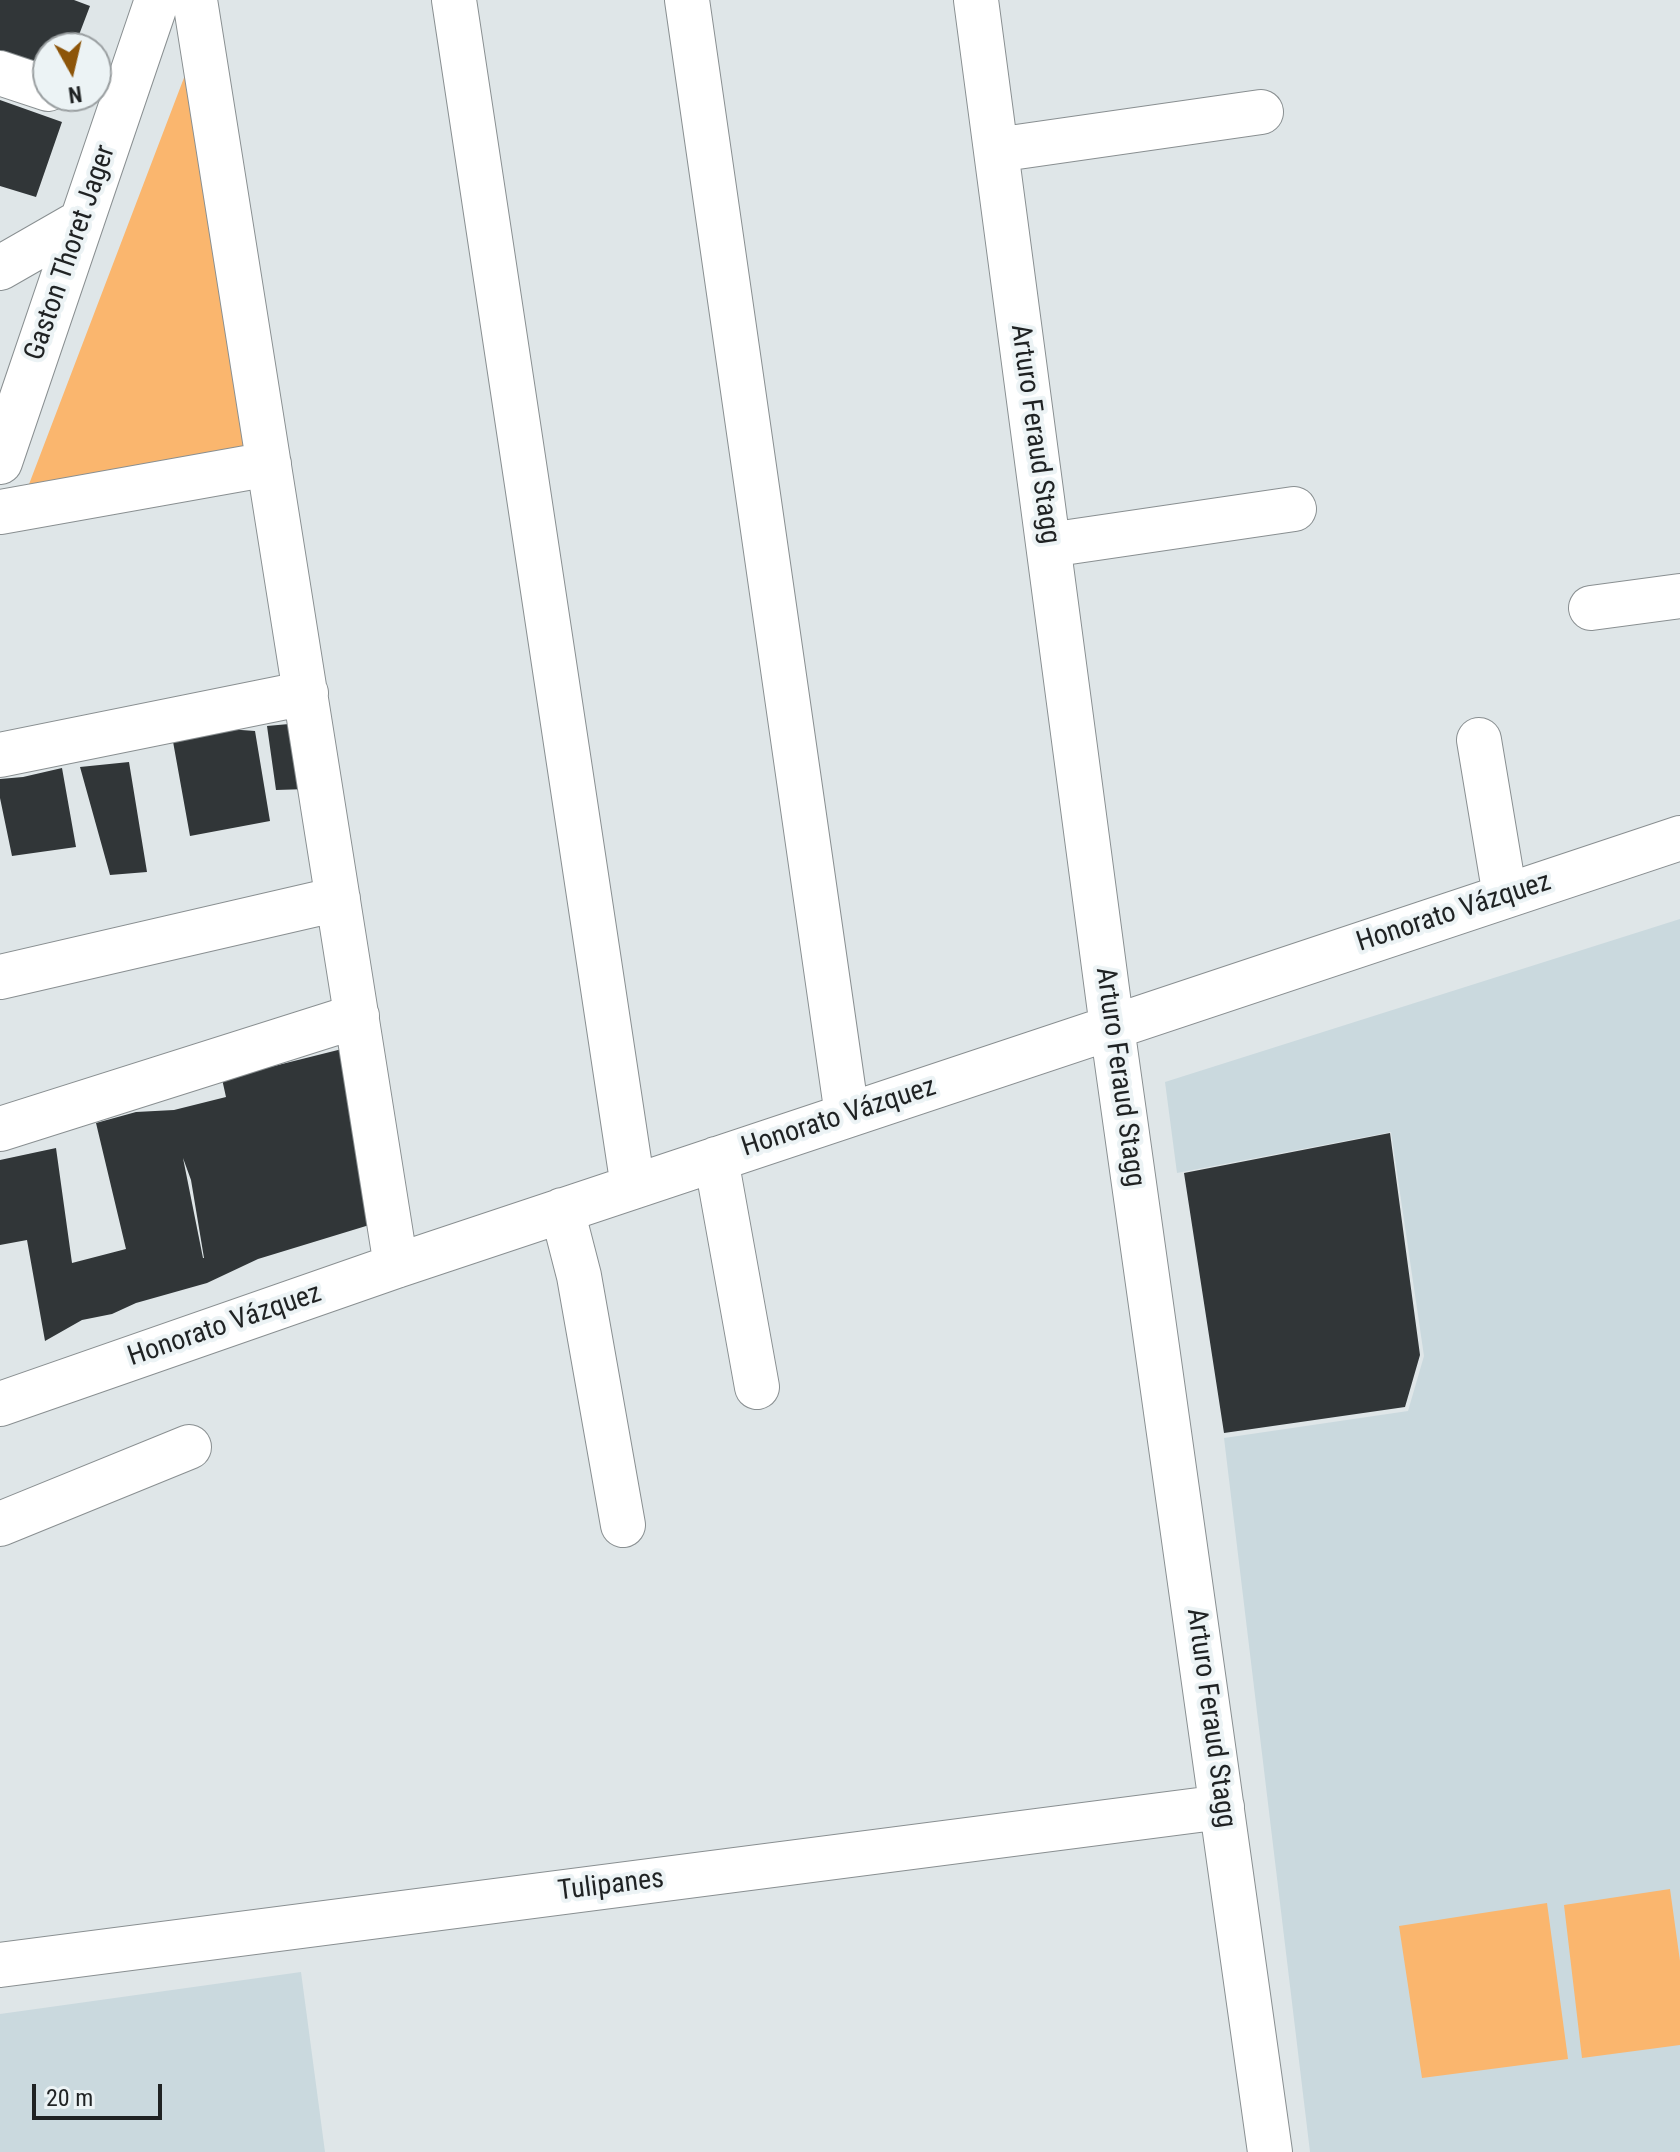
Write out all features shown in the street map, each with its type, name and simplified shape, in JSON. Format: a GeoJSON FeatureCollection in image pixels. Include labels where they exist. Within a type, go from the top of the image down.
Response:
{"type":"FeatureCollection","features":[{"type":"Feature","properties":{"kind":"street","name":"Gaston Thoret Jager"},"geometry":{"type":"LineString","coordinates":[[0,462],[157,0]]}},
{"type":"Feature","properties":{"kind":"street"},"geometry":{"type":"LineString","coordinates":[[195,0],[396,1266]]}},
{"type":"Feature","properties":{"kind":"street"},"geometry":{"type":"LineString","coordinates":[[454,0],[633,1187]]}},
{"type":"Feature","properties":{"kind":"street"},"geometry":{"type":"LineString","coordinates":[[687,0],[847,1115]]}},
{"type":"Feature","properties":{"kind":"street","name":"Arturo Feraud Stagg"},"geometry":{"type":"LineString","coordinates":[[976,0],[1112,1027],[1270,2152]]}},
{"type":"Feature","properties":{"kind":"street"},"geometry":{"type":"LineString","coordinates":[[0,73],[32,84]]}},
{"type":"Feature","properties":{"kind":"street"},"geometry":{"type":"LineString","coordinates":[[996,150],[1261,112]]}},
{"type":"Feature","properties":{"kind":"street"},"geometry":{"type":"LineString","coordinates":[[0,268],[82,221]]}},
{"type":"Feature","properties":{"kind":"street"},"geometry":{"type":"LineString","coordinates":[[0,369],[17,410]]}},
{"type":"Feature","properties":{"kind":"street"},"geometry":{"type":"LineString","coordinates":[[0,512],[269,464]]}},
{"type":"Feature","properties":{"kind":"street"},"geometry":{"type":"LineString","coordinates":[[1049,545],[1294,509]]}},
{"type":"Feature","properties":{"kind":"street"},"geometry":{"type":"LineString","coordinates":[[1591,608],[1680,596]]}},
{"type":"Feature","properties":{"kind":"street"},"geometry":{"type":"LineString","coordinates":[[0,755],[306,693]]}},
{"type":"Feature","properties":{"kind":"street"},"geometry":{"type":"LineString","coordinates":[[1479,740],[1505,896]]}},
{"type":"Feature","properties":{"kind":"street","name":"Honorato Vázquez"},"geometry":{"type":"LineString","coordinates":[[0,1404],[562,1210],[1680,838]]}},
{"type":"Feature","properties":{"kind":"street"},"geometry":{"type":"LineString","coordinates":[[0,977],[338,899]]}},
{"type":"Feature","properties":{"kind":"street"},"geometry":{"type":"LineString","coordinates":[[0,1129],[357,1016]]}},
{"type":"Feature","properties":{"kind":"street"},"geometry":{"type":"LineString","coordinates":[[716,1159],[757,1387]]}},
{"type":"Feature","properties":{"kind":"street"},"geometry":{"type":"LineString","coordinates":[[562,1210],[579,1276],[623,1525]]}},
{"type":"Feature","properties":{"kind":"street"},"geometry":{"type":"LineString","coordinates":[[0,1524],[189,1447]]}},
{"type":"Feature","properties":{"kind":"street","name":"Tulipanes"},"geometry":{"type":"LineString","coordinates":[[0,1965],[1222,1807]]}},
{"type":"Feature","properties":{"kind":"shaded area"},"geometry":{"type":"Polygon","coordinates":[[[190,62],[259,456],[23,500],[190,62]]]}},
{"type":"Feature","properties":{"kind":"shaded area"},"geometry":{"type":"Polygon","coordinates":[[[1680,919],[1680,2152],[1310,2152],[1224,1438],[1408,1411],[1424,1356],[1391,1132],[1177,1173],[1165,1082],[1680,919]]]}},
{"type":"Feature","properties":{"kind":"shaded area"},"geometry":{"type":"Polygon","coordinates":[[[1670,1889],[1680,1961],[1680,2045],[1582,2058],[1564,1905],[1670,1889]]]}},
{"type":"Feature","properties":{"kind":"shaded area"},"geometry":{"type":"Polygon","coordinates":[[[1547,1903],[1568,2059],[1422,2078],[1399,1926],[1547,1903]]]}},
{"type":"Feature","properties":{"kind":"shaded area"},"geometry":{"type":"Polygon","coordinates":[[[301,1972],[325,2152],[0,2152],[0,2014],[301,1972]]]}},
{"type":"Feature","properties":{"kind":"building"},"geometry":{"type":"Polygon","coordinates":[[[0,0],[74,0],[90,6],[80,32],[32,32],[32,72],[0,60],[0,0]]]}},
{"type":"Feature","properties":{"kind":"building"},"geometry":{"type":"Polygon","coordinates":[[[0,100],[62,122],[36,197],[0,186],[0,100]]]}},
{"type":"Feature","properties":{"kind":"building"},"geometry":{"type":"Polygon","coordinates":[[[300,723],[308,789],[276,790],[267,726],[300,723]]]}},
{"type":"Feature","properties":{"kind":"building"},"geometry":{"type":"Polygon","coordinates":[[[214,728],[255,731],[270,821],[190,836],[172,736],[214,728]]]}},
{"type":"Feature","properties":{"kind":"building"},"geometry":{"type":"Polygon","coordinates":[[[129,762],[147,872],[110,875],[80,767],[129,762]]]}},
{"type":"Feature","properties":{"kind":"building"},"geometry":{"type":"Polygon","coordinates":[[[62,768],[76,847],[12,856],[0,798],[0,779],[62,768]]]}},
{"type":"Feature","properties":{"kind":"building"},"geometry":{"type":"Polygon","coordinates":[[[362,1044],[389,1219],[258,1259],[207,1283],[136,1303],[112,1314],[82,1320],[45,1341],[27,1240],[0,1245],[0,1160],[56,1148],[72,1263],[126,1249],[96,1123],[136,1112],[174,1110],[226,1097],[222,1079],[362,1044]],[[183,1158],[204,1258],[191,1180],[183,1158]]]}},
{"type":"Feature","properties":{"kind":"building"},"geometry":{"type":"Polygon","coordinates":[[[1390,1133],[1420,1355],[1405,1407],[1224,1433],[1184,1173],[1390,1133]]]}}]}
